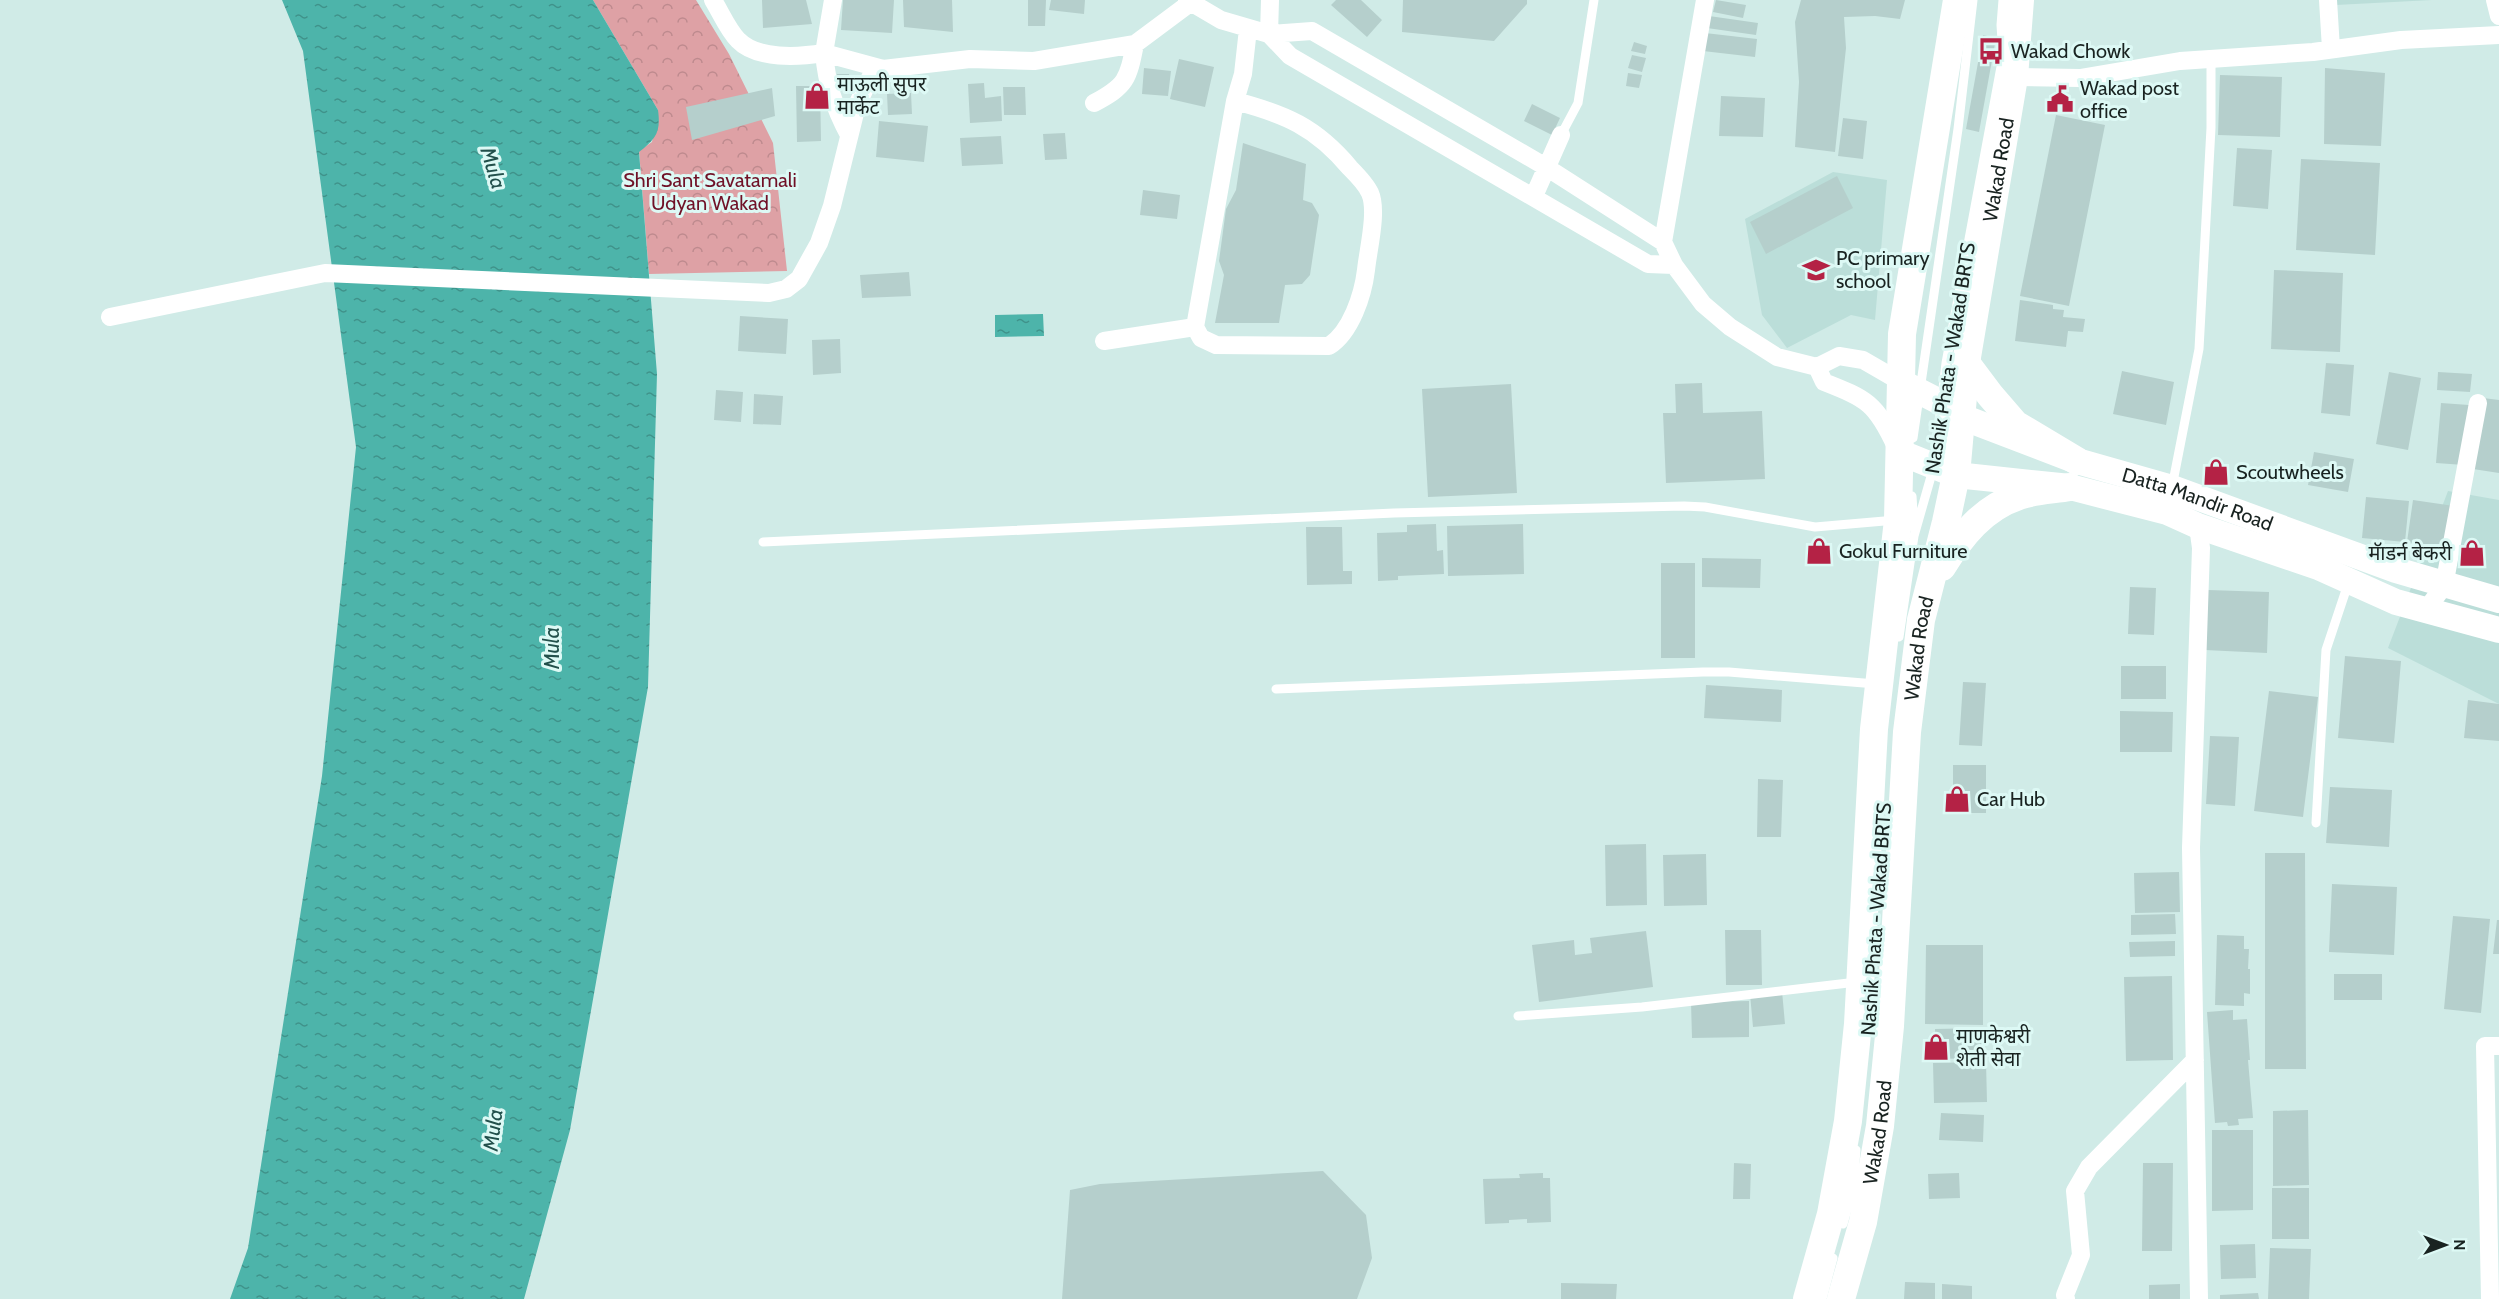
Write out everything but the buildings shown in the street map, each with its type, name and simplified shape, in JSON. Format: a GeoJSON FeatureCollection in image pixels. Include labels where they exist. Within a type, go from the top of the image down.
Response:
{"type":"FeatureCollection","features":[{"type":"Feature","properties":{"kind":"main road","name":"Wakad Road"},"geometry":{"type":"LineString","coordinates":[[1841,1299],[1863,1222],[1880,1126],[1890,1026],[1907,732],[1921,620],[1946,522],[1922,464],[1902,334],[1957,0]]}},
{"type":"Feature","properties":{"kind":"main road","name":"Wakad Road"},"geometry":{"type":"LineString","coordinates":[[1807,1299],[1831,1214],[1848,1121],[1858,1024],[1866,846],[1880,684],[1906,528],[1922,464],[1952,410],[1966,363],[2014,77],[2020,0]]}},
{"type":"Feature","properties":{"kind":"main road"},"geometry":{"type":"LineString","coordinates":[[1921,620],[1941,570],[1954,546],[1976,519],[2019,496],[2073,474],[2015,424],[1966,363]]}},
{"type":"Feature","properties":{"kind":"main road","name":"Datta Mandir Road"},"geometry":{"type":"LineString","coordinates":[[1910,387],[2073,474],[2198,526],[2318,567],[2396,602],[2499,630]]}},
{"type":"Feature","properties":{"kind":"main road","name":"Datta Mandir Road"},"geometry":{"type":"LineString","coordinates":[[1922,464],[2073,474],[2172,488],[2444,585],[2499,600]]}},
{"type":"Feature","properties":{"kind":"street"},"geometry":{"type":"LineString","coordinates":[[713,0],[737,40],[747,48],[794,58],[824,53],[883,69],[970,59],[1034,61],[1135,45],[1188,1],[1221,20],[1248,29],[1269,34],[1312,31],[1546,166],[1663,242],[1674,265],[1703,304],[1730,327],[1776,357],[1816,367],[1839,356],[1863,360],[1910,387]]}},
{"type":"Feature","properties":{"kind":"street"},"geometry":{"type":"LineString","coordinates":[[834,0],[824,53],[826,75],[835,110],[849,135]]}},
{"type":"Feature","properties":{"kind":"street"},"geometry":{"type":"LineString","coordinates":[[1270,0],[1269,34],[1290,56],[1648,264],[1674,265]]}},
{"type":"Feature","properties":{"kind":"street"},"geometry":{"type":"LineString","coordinates":[[1663,242],[1705,0]]}},
{"type":"Feature","properties":{"kind":"street"},"geometry":{"type":"LineString","coordinates":[[2328,0],[2331,49]]}},
{"type":"Feature","properties":{"kind":"street"},"geometry":{"type":"LineString","coordinates":[[2496,0],[2499,16]]}},
{"type":"Feature","properties":{"kind":"street"},"geometry":{"type":"LineString","coordinates":[[1235,101],[1274,111],[1317,133],[1340,155],[1370,194],[1373,212],[1364,289],[1338,340],[1329,346],[1216,345],[1201,338],[1195,327],[1235,101],[1243,74],[1248,29]]}},
{"type":"Feature","properties":{"kind":"street"},"geometry":{"type":"LineString","coordinates":[[2014,77],[2080,78],[2180,62],[2331,49],[2401,40],[2499,35]]}},
{"type":"Feature","properties":{"kind":"street"},"geometry":{"type":"LineString","coordinates":[[1094,104],[1118,91],[1130,72],[1135,45]]}},
{"type":"Feature","properties":{"kind":"street"},"geometry":{"type":"LineString","coordinates":[[110,317],[325,273],[769,293],[786,289],[799,279],[823,234],[857,105],[870,78],[883,69]]}},
{"type":"Feature","properties":{"kind":"street"},"geometry":{"type":"LineString","coordinates":[[1534,196],[1561,135]]}},
{"type":"Feature","properties":{"kind":"street"},"geometry":{"type":"LineString","coordinates":[[1104,341],[1195,327]]}},
{"type":"Feature","properties":{"kind":"street"},"geometry":{"type":"LineString","coordinates":[[1816,367],[1824,382],[1861,396],[1922,464]]}},
{"type":"Feature","properties":{"kind":"street"},"geometry":{"type":"LineString","coordinates":[[2425,611],[2444,585],[2478,403]]}},
{"type":"Feature","properties":{"kind":"street"},"geometry":{"type":"LineString","coordinates":[[2198,526],[2201,548],[2191,848],[2199,1299]]}},
{"type":"Feature","properties":{"kind":"street"},"geometry":{"type":"LineString","coordinates":[[2490,1299],[2485,1046],[2499,1046]]}},
{"type":"Feature","properties":{"kind":"street"},"geometry":{"type":"LineString","coordinates":[[2066,1299],[2065,1295],[2081,1255],[2075,1191],[2089,1167],[2195,1060]]}},
{"type":"Feature","properties":{"kind":"lane"},"geometry":{"type":"LineString","coordinates":[[1561,135],[1578,104],[1594,0]]}},
{"type":"Feature","properties":{"kind":"lane","name":"Nashik Phata - Wakad BRTS"},"geometry":{"type":"LineString","coordinates":[[1910,387],[1956,141],[1973,0]]}},
{"type":"Feature","properties":{"kind":"lane","name":"Nashik Phata - Wakad BRTS"},"geometry":{"type":"LineString","coordinates":[[1952,410],[1946,363],[2003,56],[2003,0]]}},
{"type":"Feature","properties":{"kind":"lane"},"geometry":{"type":"LineString","coordinates":[[2172,488],[2199,349],[2211,128],[2211,60]]}},
{"type":"Feature","properties":{"kind":"lane","name":"Nashik Phata - Wakad BRTS"},"geometry":{"type":"LineString","coordinates":[[1906,528],[1922,464]]}},
{"type":"Feature","properties":{"kind":"lane","name":"Nashik Phata - Wakad BRTS"},"geometry":{"type":"LineString","coordinates":[[1896,653],[1906,528],[1912,490]]}},
{"type":"Feature","properties":{"kind":"lane"},"geometry":{"type":"LineString","coordinates":[[762,542],[1394,513],[1684,506],[1704,507],[1815,527],[1906,528]]}},
{"type":"Feature","properties":{"kind":"lane"},"geometry":{"type":"LineString","coordinates":[[2316,823],[2326,650],[2349,581]]}},
{"type":"Feature","properties":{"kind":"lane"},"geometry":{"type":"LineString","coordinates":[[1276,689],[1703,672],[1880,684]]}},
{"type":"Feature","properties":{"kind":"lane"},"geometry":{"type":"LineString","coordinates":[[1518,1016],[1642,1006],[1860,982]]}},
{"type":"Feature","properties":{"kind":"lane"},"geometry":{"type":"LineString","coordinates":[[1840,1233],[1852,1188],[1857,1142]]}},
{"type":"Feature","properties":{"kind":"lane"},"geometry":{"type":"LineString","coordinates":[[1822,1299],[1837,1244]]}},
{"type":"Feature","properties":{"kind":"shaded area"},"geometry":{"type":"Polygon","coordinates":[[[2335,0],[2432,0],[2336,5],[2335,0]]]}},
{"type":"Feature","properties":{"kind":"shaded area","name":"PC primary school"},"geometry":{"type":"Polygon","coordinates":[[[1833,172],[1887,180],[1875,320],[1851,315],[1787,348],[1762,315],[1745,219],[1833,172]]]}},
{"type":"Feature","properties":{"kind":"shaded area"},"geometry":{"type":"Polygon","coordinates":[[[2448,491],[2499,500],[2499,704],[2388,648],[2448,491]]]}},
{"type":"Feature","properties":{"kind":"green space","name":"Shri Sant Savatamali Udyan Wakad"},"geometry":{"type":"Polygon","coordinates":[[[593,0],[696,0],[729,54],[773,143],[787,271],[649,274],[639,151],[652,142],[658,110],[593,0]]]}},
{"type":"Feature","properties":{"kind":"water","name":"Mula"},"geometry":{"type":"Polygon","coordinates":[[[282,0],[593,0],[658,110],[658,130],[650,143],[639,152],[657,374],[648,687],[570,1130],[524,1299],[230,1299],[248,1248],[322,776],[356,447],[303,51],[282,0]]]}},
{"type":"Feature","properties":{"kind":"water"},"geometry":{"type":"Polygon","coordinates":[[[1043,314],[1044,336],[995,337],[995,315],[1043,314]]]}},
{"type":"Feature","properties":{"kind":"place","name":"Wakad Chowk"},"geometry":{"type":"Point","coordinates":[1991,51]}},
{"type":"Feature","properties":{"kind":"place","name":"माऊली सुपर मार्केट"},"geometry":{"type":"Point","coordinates":[817,96]}},
{"type":"Feature","properties":{"kind":"place","name":"Wakad post office"},"geometry":{"type":"Point","coordinates":[2060,99]}},
{"type":"Feature","properties":{"kind":"place","name":"PC primary school"},"geometry":{"type":"Point","coordinates":[1816,270]}},
{"type":"Feature","properties":{"kind":"place","name":"Scoutwheels"},"geometry":{"type":"Point","coordinates":[2216,472]}},
{"type":"Feature","properties":{"kind":"place","name":"Gokul Furniture"},"geometry":{"type":"Point","coordinates":[1819,551]}},
{"type":"Feature","properties":{"kind":"place","name":"मॅाडर्न बेकरी"},"geometry":{"type":"Point","coordinates":[2472,553]}},
{"type":"Feature","properties":{"kind":"place","name":"Car Hub"},"geometry":{"type":"Point","coordinates":[1957,799]}},
{"type":"Feature","properties":{"kind":"place","name":"माणकेश्वरी शेती सेवा"},"geometry":{"type":"Point","coordinates":[1936,1047]}}]}
